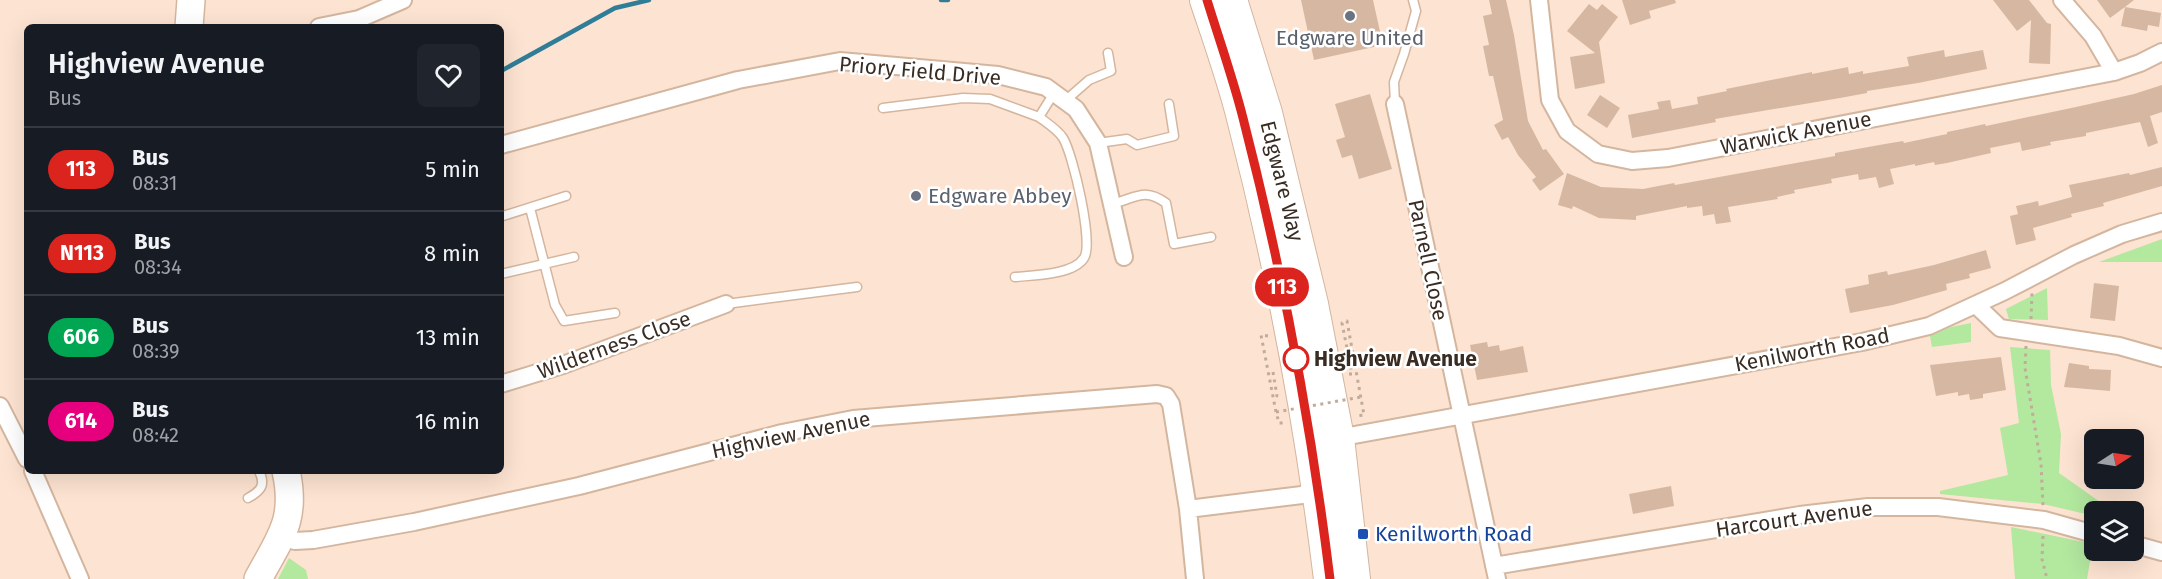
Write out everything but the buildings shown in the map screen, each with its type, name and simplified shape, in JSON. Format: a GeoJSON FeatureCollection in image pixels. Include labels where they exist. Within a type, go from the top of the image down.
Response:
{"type":"FeatureCollection","features":[{"type":"Feature","properties":{"kind":"highway","name":"Edgware Way"},"geometry":{"type":"LineString","coordinates":[[1206,0],[1243,116],[1289,317],[1319,486],[1330,579]]}},
{"type":"Feature","properties":{"kind":"highway","name":"Edgware Way"},"geometry":{"type":"LineString","coordinates":[[1231,0],[1266,113],[1312,304],[1346,427],[1353,579]]}},
{"type":"Feature","properties":{"kind":"main road"},"geometry":{"type":"LineString","coordinates":[[189,24],[191,0]]}},
{"type":"Feature","properties":{"kind":"main road"},"geometry":{"type":"LineString","coordinates":[[258,579],[282,537],[289,509],[290,487],[287,474]]}},
{"type":"Feature","properties":{"kind":"street"},"geometry":{"type":"LineString","coordinates":[[334,24],[359,19],[403,0]]}},
{"type":"Feature","properties":{"kind":"street","name":"Warwick Avenue"},"geometry":{"type":"LineString","coordinates":[[1539,0],[1550,100],[1567,131],[1598,154],[1632,161],[1668,158],[2114,72],[2162,52]]}},
{"type":"Feature","properties":{"kind":"street"},"geometry":{"type":"LineString","coordinates":[[2062,0],[2092,36],[2114,72]]}},
{"type":"Feature","properties":{"kind":"street","name":"Priory Field Drive"},"geometry":{"type":"LineString","coordinates":[[504,144],[738,80],[840,62],[998,75],[1046,87],[1076,109],[1098,142],[1124,256]]}},
{"type":"Feature","properties":{"kind":"street","name":"Parnell Close"},"geometry":{"type":"LineString","coordinates":[[1395,104],[1495,573]]}},
{"type":"Feature","properties":{"kind":"street","name":"Kenilworth Road"},"geometry":{"type":"LineString","coordinates":[[1346,427],[1461,416],[1862,342],[1929,326],[2030,279],[2074,255],[2122,234],[2162,222]]}},
{"type":"Feature","properties":{"kind":"street","name":"Wilderness Close"},"geometry":{"type":"LineString","coordinates":[[504,383],[563,365],[726,304]]}},
{"type":"Feature","properties":{"kind":"street"},"geometry":{"type":"LineString","coordinates":[[1976,305],[2000,328],[2119,346],[2162,358]]}},
{"type":"Feature","properties":{"kind":"street","name":"Highview Avenue"},"geometry":{"type":"LineString","coordinates":[[282,537],[295,541],[313,540],[414,522],[579,486],[782,433],[854,419],[1157,394],[1166,396],[1171,404],[1188,509],[1196,579]]}},
{"type":"Feature","properties":{"kind":"street"},"geometry":{"type":"LineString","coordinates":[[0,406],[24,453]]}},
{"type":"Feature","properties":{"kind":"street"},"geometry":{"type":"LineString","coordinates":[[34,474],[80,579]]}},
{"type":"Feature","properties":{"kind":"street"},"geometry":{"type":"LineString","coordinates":[[1188,509],[1302,495],[1319,486]]}},
{"type":"Feature","properties":{"kind":"street","name":"Harcourt Avenue"},"geometry":{"type":"LineString","coordinates":[[1495,573],[1800,515],[1868,507],[1938,507],[2044,520],[2084,531]]}},
{"type":"Feature","properties":{"kind":"street"},"geometry":{"type":"LineString","coordinates":[[2144,547],[2162,552]]}},
{"type":"Feature","properties":{"kind":"lane"},"geometry":{"type":"LineString","coordinates":[[1395,104],[1394,82],[1416,11],[1413,0]]}},
{"type":"Feature","properties":{"kind":"lane"},"geometry":{"type":"LineString","coordinates":[[1040,117],[1060,97],[1089,80],[1111,71],[1108,53]]}},
{"type":"Feature","properties":{"kind":"lane"},"geometry":{"type":"LineString","coordinates":[[883,108],[963,98],[990,99],[1040,117],[1063,137],[1072,159],[1088,250],[1084,259],[1075,267],[1015,278]]}},
{"type":"Feature","properties":{"kind":"lane"},"geometry":{"type":"LineString","coordinates":[[1098,142],[1127,139],[1137,145],[1174,136],[1169,104]]}},
{"type":"Feature","properties":{"kind":"lane"},"geometry":{"type":"LineString","coordinates":[[1112,204],[1143,194],[1155,196],[1166,203],[1174,244],[1211,237]]}},
{"type":"Feature","properties":{"kind":"lane"},"geometry":{"type":"LineString","coordinates":[[504,216],[566,196]]}},
{"type":"Feature","properties":{"kind":"lane"},"geometry":{"type":"LineString","coordinates":[[530,208],[555,305],[564,321],[615,313]]}},
{"type":"Feature","properties":{"kind":"lane"},"geometry":{"type":"LineString","coordinates":[[504,273],[574,257]]}},
{"type":"Feature","properties":{"kind":"lane"},"geometry":{"type":"LineString","coordinates":[[726,304],[857,287]]}},
{"type":"Feature","properties":{"kind":"lane"},"geometry":{"type":"LineString","coordinates":[[248,498],[259,493],[262,488],[260,474]]}},
{"type":"Feature","properties":{"kind":"path"},"geometry":{"type":"LineString","coordinates":[[2030,279],[2031,320],[2025,368],[2041,464],[2044,520],[2042,560],[2047,579]]}},
{"type":"Feature","properties":{"kind":"path"},"geometry":{"type":"LineString","coordinates":[[1346,427],[1364,415],[1347,321],[1342,322],[1352,370]]}},
{"type":"Feature","properties":{"kind":"path"},"geometry":{"type":"LineString","coordinates":[[1268,334],[1261,335],[1276,412],[1279,423],[1292,422]]}},
{"type":"Feature","properties":{"kind":"path"},"geometry":{"type":"LineString","coordinates":[[1276,412],[1361,397]]}},
{"type":"Feature","properties":{"kind":"green space"},"geometry":{"type":"Polygon","coordinates":[[[2162,239],[2162,262],[2099,262],[2162,239]]]}},
{"type":"Feature","properties":{"kind":"green space"},"geometry":{"type":"Polygon","coordinates":[[[2047,288],[2048,320],[2009,319],[2006,309],[2047,288]]]}},
{"type":"Feature","properties":{"kind":"green space"},"geometry":{"type":"Polygon","coordinates":[[[1971,323],[1971,342],[1932,347],[1930,336],[1951,327],[1971,323]]]}},
{"type":"Feature","properties":{"kind":"green space"},"geometry":{"type":"Polygon","coordinates":[[[2010,347],[2050,350],[2051,385],[2061,434],[2059,473],[2099,501],[2084,501],[2084,514],[2043,504],[1940,494],[1940,491],[2008,475],[2000,428],[2019,423],[2010,347]]]}},
{"type":"Feature","properties":{"kind":"green space"},"geometry":{"type":"Polygon","coordinates":[[[2011,527],[2084,542],[2084,561],[2090,561],[2087,579],[2015,579],[2011,527]]]}},
{"type":"Feature","properties":{"kind":"green space"},"geometry":{"type":"Polygon","coordinates":[[[289,558],[306,570],[308,579],[278,579],[289,558]]]}},
{"type":"Feature","properties":{"kind":"waterway"},"geometry":{"type":"LineString","coordinates":[[504,69],[615,8],[649,0]]}},
{"type":"Feature","properties":{"kind":"waterway"},"geometry":{"type":"LineString","coordinates":[[941,0],[948,0]]}},
{"type":"Feature","properties":{"kind":"bus line","name":"113"},"geometry":{"type":"LineString","coordinates":[[1207,0],[1243,116],[1289,317],[1319,486],[1330,579]]}},
{"type":"Feature","properties":{"kind":"place","name":"Edgware United"},"geometry":{"type":"Point","coordinates":[1350,16]}},
{"type":"Feature","properties":{"kind":"place","name":"Edgware Abbey"},"geometry":{"type":"Point","coordinates":[916,196]}},
{"type":"Feature","properties":{"kind":"place","name":"Highview Avenue"},"geometry":{"type":"Point","coordinates":[1296,359]}},
{"type":"Feature","properties":{"kind":"place","name":"Kenilworth Road"},"geometry":{"type":"Point","coordinates":[1363,534]}}]}
